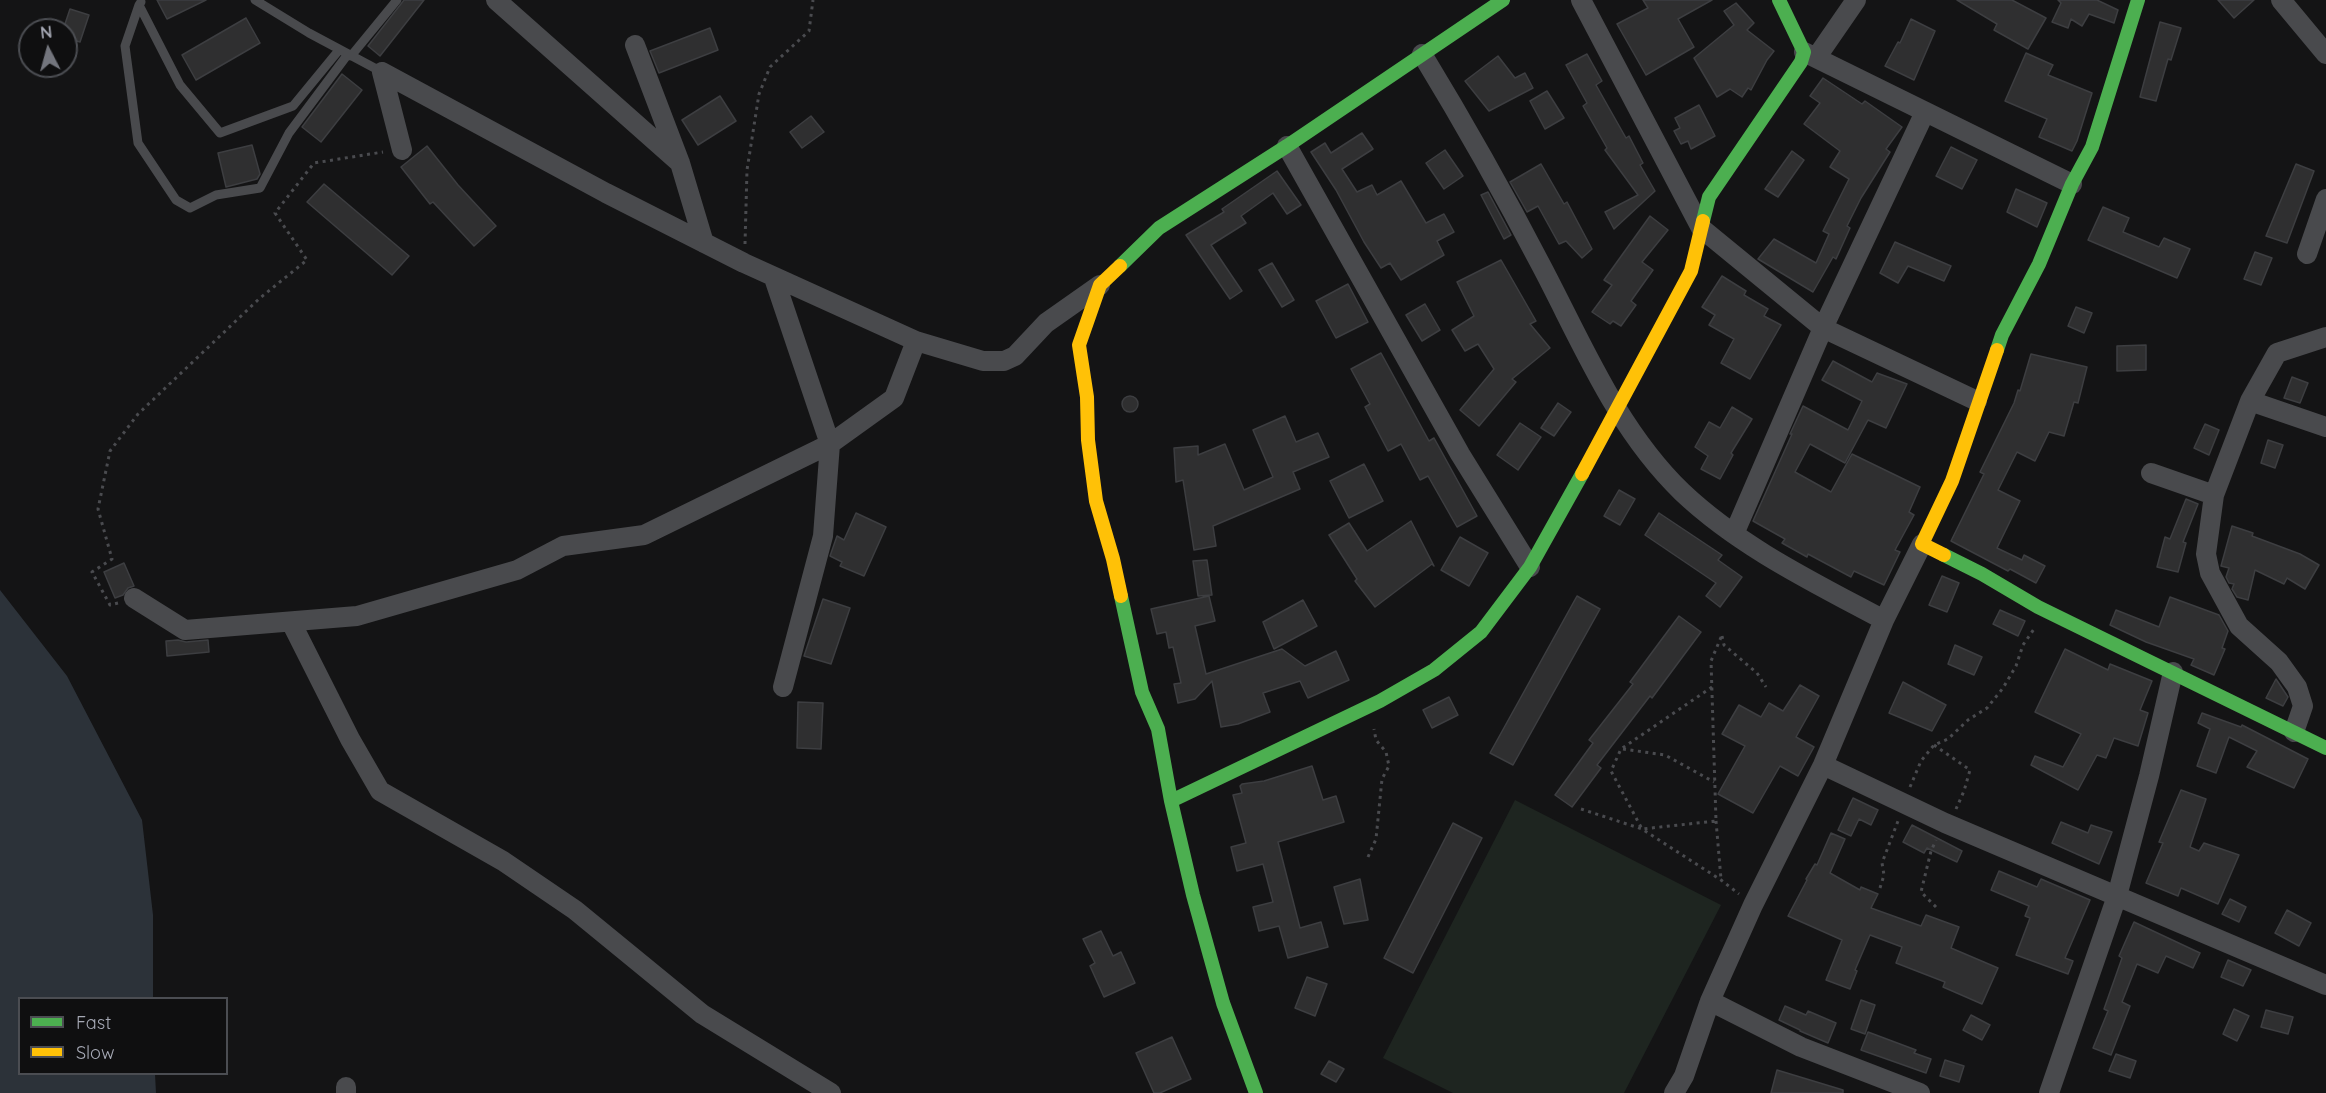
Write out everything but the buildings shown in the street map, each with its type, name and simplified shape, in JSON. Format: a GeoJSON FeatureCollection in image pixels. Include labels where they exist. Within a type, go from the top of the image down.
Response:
{"type":"FeatureCollection","features":[{"type":"Feature","properties":{"kind":"street"},"geometry":{"type":"LineString","coordinates":[[496,0],[680,163]]}},
{"type":"Feature","properties":{"kind":"street"},"geometry":{"type":"LineString","coordinates":[[382,72],[774,278],[916,341],[983,361],[1004,361],[1015,356],[1046,323],[1100,285],[1159,228],[1287,146],[1503,0]]}},
{"type":"Feature","properties":{"kind":"street"},"geometry":{"type":"LineString","coordinates":[[1581,0],[1701,228],[1823,328],[1977,401]]}},
{"type":"Feature","properties":{"kind":"street"},"geometry":{"type":"LineString","coordinates":[[1779,0],[1810,55],[2072,184]]}},
{"type":"Feature","properties":{"kind":"street"},"geometry":{"type":"LineString","coordinates":[[1171,801],[1380,701],[1434,670],[1481,632],[1530,567],[1617,412],[1691,271],[1708,197],[1791,80],[1801,62],[1810,55],[1856,0]]}},
{"type":"Feature","properties":{"kind":"street"},"geometry":{"type":"LineString","coordinates":[[1674,1093],[1684,1076],[1710,1000],[1753,905],[1823,765],[1884,620],[1952,481],[1977,401],[2002,335],[2039,264],[2072,184],[2092,147],[2138,0]]}},
{"type":"Feature","properties":{"kind":"street"},"geometry":{"type":"LineString","coordinates":[[2281,0],[2326,54]]}},
{"type":"Feature","properties":{"kind":"street"},"geometry":{"type":"LineString","coordinates":[[635,45],[680,163],[704,243]]}},
{"type":"Feature","properties":{"kind":"street"},"geometry":{"type":"LineString","coordinates":[[1422,54],[1461,119],[1542,267],[1617,412],[1663,472],[1684,494],[1734,534],[1884,620]]}},
{"type":"Feature","properties":{"kind":"street"},"geometry":{"type":"LineString","coordinates":[[382,72],[402,150]]}},
{"type":"Feature","properties":{"kind":"street"},"geometry":{"type":"LineString","coordinates":[[1734,534],[1823,328],[1925,112]]}},
{"type":"Feature","properties":{"kind":"street"},"geometry":{"type":"LineString","coordinates":[[1287,146],[1460,454],[1530,567]]}},
{"type":"Feature","properties":{"kind":"street"},"geometry":{"type":"LineString","coordinates":[[2307,254],[2326,199]]}},
{"type":"Feature","properties":{"kind":"street"},"geometry":{"type":"LineString","coordinates":[[774,278],[830,444],[823,536],[783,687]]}},
{"type":"Feature","properties":{"kind":"street"},"geometry":{"type":"LineString","coordinates":[[1100,285],[1079,345],[1087,397],[1088,440],[1096,501],[1113,559],[1142,692],[1158,729],[1171,801],[1193,895],[1223,1003],[1256,1093]]}},
{"type":"Feature","properties":{"kind":"street"},"geometry":{"type":"LineString","coordinates":[[2294,732],[2303,706],[2297,687],[2279,662],[2239,626],[2210,573],[2206,554],[2214,495],[2250,401],[2277,353],[2326,337]]}},
{"type":"Feature","properties":{"kind":"street"},"geometry":{"type":"LineString","coordinates":[[134,598],[185,630],[357,616],[517,570],[563,546],[644,535],[830,444],[894,398],[916,341]]}},
{"type":"Feature","properties":{"kind":"street"},"geometry":{"type":"LineString","coordinates":[[2250,401],[2326,428]]}},
{"type":"Feature","properties":{"kind":"street"},"geometry":{"type":"LineString","coordinates":[[2151,473],[2214,495]]}},
{"type":"Feature","properties":{"kind":"street"},"geometry":{"type":"LineString","coordinates":[[1922,544],[1982,574],[2038,607],[2326,748]]}},
{"type":"Feature","properties":{"kind":"street"},"geometry":{"type":"LineString","coordinates":[[291,621],[350,739],[380,791],[504,861],[575,910],[702,1014],[831,1093]]}},
{"type":"Feature","properties":{"kind":"street"},"geometry":{"type":"LineString","coordinates":[[2049,1093],[2117,896],[2149,776],[2173,672]]}},
{"type":"Feature","properties":{"kind":"street"},"geometry":{"type":"LineString","coordinates":[[1823,765],[1944,823],[2326,986]]}},
{"type":"Feature","properties":{"kind":"street"},"geometry":{"type":"LineString","coordinates":[[1710,1000],[1801,1047],[1920,1093]]}},
{"type":"Feature","properties":{"kind":"lane"},"geometry":{"type":"LineString","coordinates":[[255,0],[382,72]]}},
{"type":"Feature","properties":{"kind":"lane"},"geometry":{"type":"LineString","coordinates":[[140,2],[180,85],[220,133],[293,106],[397,0]]}},
{"type":"Feature","properties":{"kind":"lane"},"geometry":{"type":"LineString","coordinates":[[140,2],[125,46],[138,143],[160,172],[176,200],[190,208],[216,195],[260,188],[289,133],[346,53]]}},
{"type":"Feature","properties":{"kind":"path"},"geometry":{"type":"LineString","coordinates":[[744,263],[747,170],[759,94],[770,67],[809,31],[813,0]]}},
{"type":"Feature","properties":{"kind":"path"},"geometry":{"type":"LineString","coordinates":[[134,598],[110,605],[92,572],[112,559],[98,509],[110,451],[138,414],[260,298],[307,260],[275,213],[314,163],[402,150]]}},
{"type":"Feature","properties":{"kind":"path"},"geometry":{"type":"LineString","coordinates":[[1880,888],[1884,875],[1882,863],[1921,760],[1934,745],[1948,739],[1968,720],[1987,708],[2003,688],[2016,666],[2023,645],[2040,620],[2057,616]]}},
{"type":"Feature","properties":{"kind":"path"},"geometry":{"type":"LineString","coordinates":[[1581,809],[1642,829],[1721,880],[1714,782],[1711,660],[1722,634],[1724,645],[1757,674],[1766,687]]}},
{"type":"Feature","properties":{"kind":"path"},"geometry":{"type":"LineString","coordinates":[[1642,829],[1611,771],[1621,748],[1712,687]]}},
{"type":"Feature","properties":{"kind":"path"},"geometry":{"type":"LineString","coordinates":[[1368,857],[1376,839],[1382,778],[1389,766],[1386,752],[1376,740],[1374,730],[1380,701]]}},
{"type":"Feature","properties":{"kind":"path"},"geometry":{"type":"LineString","coordinates":[[1934,745],[1970,770],[1958,806],[1944,823],[1931,851],[1921,892],[1936,908]]}},
{"type":"Feature","properties":{"kind":"path"},"geometry":{"type":"LineString","coordinates":[[1621,748],[1665,755],[1714,782]]}},
{"type":"Feature","properties":{"kind":"path"},"geometry":{"type":"LineString","coordinates":[[1642,829],[1716,821]]}},
{"type":"Feature","properties":{"kind":"shaded area"},"geometry":{"type":"Polygon","coordinates":[[[0,590],[67,676],[142,820],[153,915],[153,997],[18,997],[18,1075],[155,1075],[156,1093],[0,1093],[0,590]]]}},
{"type":"Feature","properties":{"kind":"shaded area"},"geometry":{"type":"Polygon","coordinates":[[[1515,800],[1721,905],[1624,1093],[1453,1093],[1383,1058],[1515,800]]]}},
{"type":"Feature","properties":{"kind":"traffic: fast"},"geometry":{"type":"LineString","coordinates":[[1120,266],[1159,228],[1287,146],[1503,0]]}},
{"type":"Feature","properties":{"kind":"traffic: fast"},"geometry":{"type":"LineString","coordinates":[[1703,221],[1709,197],[1801,62],[1804,52],[1779,0]]}},
{"type":"Feature","properties":{"kind":"traffic: fast"},"geometry":{"type":"LineString","coordinates":[[1997,350],[2002,335],[2039,264],[2072,184],[2092,147],[2138,0]]}},
{"type":"Feature","properties":{"kind":"traffic: fast"},"geometry":{"type":"LineString","coordinates":[[1171,801],[1380,701],[1434,670],[1481,632],[1530,567],[1582,474]]}},
{"type":"Feature","properties":{"kind":"traffic: fast"},"geometry":{"type":"LineString","coordinates":[[1944,555],[2038,607],[2326,748]]}},
{"type":"Feature","properties":{"kind":"traffic: fast"},"geometry":{"type":"LineString","coordinates":[[1121,596],[1142,692],[1158,729],[1171,801],[1193,895],[1223,1003],[1256,1093]]}},
{"type":"Feature","properties":{"kind":"traffic: slow"},"geometry":{"type":"LineString","coordinates":[[1582,474],[1691,271],[1703,221]]}},
{"type":"Feature","properties":{"kind":"traffic: slow"},"geometry":{"type":"LineString","coordinates":[[1120,266],[1100,285],[1079,345],[1087,397],[1088,440],[1096,501],[1121,596]]}},
{"type":"Feature","properties":{"kind":"traffic: slow"},"geometry":{"type":"LineString","coordinates":[[1944,555],[1922,544],[1952,481],[1997,350]]}}]}
